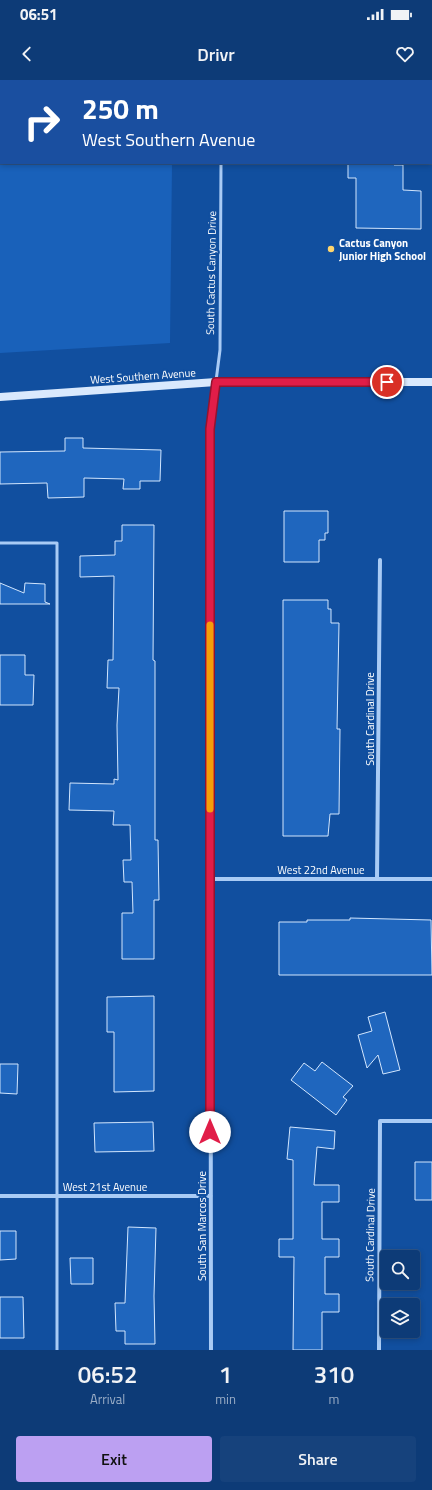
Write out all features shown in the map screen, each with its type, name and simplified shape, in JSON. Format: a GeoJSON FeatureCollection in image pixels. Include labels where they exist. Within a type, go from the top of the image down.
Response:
{"type":"FeatureCollection","features":[{"type":"Feature","properties":{"kind":"main road","name":"West Southern Avenue"},"geometry":{"type":"LineString","coordinates":[[0,397],[216,382],[432,382]]}},
{"type":"Feature","properties":{"kind":"street","name":"South San Marcos Drive"},"geometry":{"type":"LineString","coordinates":[[211,1350],[210,429],[216,382]]}},
{"type":"Feature","properties":{"kind":"street","name":"South Cardinal Drive"},"geometry":{"type":"LineString","coordinates":[[377,879],[380,560]]}},
{"type":"Feature","properties":{"kind":"street","name":"West 22nd Avenue"},"geometry":{"type":"LineString","coordinates":[[210,879],[432,879]]}},
{"type":"Feature","properties":{"kind":"street","name":"South Cardinal Drive"},"geometry":{"type":"LineString","coordinates":[[379,1350],[380,1121],[432,1120]]}},
{"type":"Feature","properties":{"kind":"street","name":"West 21st Avenue"},"geometry":{"type":"LineString","coordinates":[[0,1196],[211,1196]]}},
{"type":"Feature","properties":{"kind":"lane","name":"South Cactus Canyon Drive"},"geometry":{"type":"LineString","coordinates":[[216,382],[220,342],[221,164]]}},
{"type":"Feature","properties":{"kind":"lane"},"geometry":{"type":"LineString","coordinates":[[0,543],[57,543],[58,1350]]}},
{"type":"Feature","properties":{"kind":"shaded area"},"geometry":{"type":"Polygon","coordinates":[[[0,164],[172,164],[170,343],[0,353],[0,164]]]}},
{"type":"Feature","properties":{"kind":"building"},"geometry":{"type":"Polygon","coordinates":[[[348,164],[403,165],[403,190],[421,191],[421,229],[356,228],[356,178],[348,178],[348,164]]]}},
{"type":"Feature","properties":{"kind":"building"},"geometry":{"type":"Polygon","coordinates":[[[65,438],[83,438],[83,448],[161,450],[160,481],[140,481],[140,489],[123,489],[124,479],[84,478],[84,497],[48,498],[47,483],[0,484],[0,452],[65,451],[65,438]]]}},
{"type":"Feature","properties":{"kind":"building"},"geometry":{"type":"Polygon","coordinates":[[[284,511],[328,511],[328,533],[325,533],[325,540],[319,540],[319,562],[284,562],[284,511]]]}},
{"type":"Feature","properties":{"kind":"building"},"geometry":{"type":"Polygon","coordinates":[[[122,525],[154,525],[153,660],[155,661],[155,840],[158,840],[159,900],[154,900],[154,959],[122,959],[122,913],[133,913],[132,882],[124,882],[123,860],[131,860],[130,825],[113,825],[114,811],[69,810],[70,783],[114,784],[114,779],[118,780],[117,725],[119,688],[107,688],[108,660],[113,660],[114,576],[80,577],[80,556],[115,555],[115,541],[122,541],[122,525]]]}},
{"type":"Feature","properties":{"kind":"building"},"geometry":{"type":"Polygon","coordinates":[[[0,583],[24,593],[25,583],[45,584],[45,602],[50,604],[0,604],[0,583]]]}},
{"type":"Feature","properties":{"kind":"building"},"geometry":{"type":"Polygon","coordinates":[[[283,600],[328,600],[328,609],[331,609],[331,623],[339,623],[337,729],[340,729],[339,814],[330,814],[328,836],[283,836],[283,600]]]}},
{"type":"Feature","properties":{"kind":"building"},"geometry":{"type":"Polygon","coordinates":[[[0,655],[25,655],[25,675],[34,675],[33,705],[0,705],[0,655]]]}},
{"type":"Feature","properties":{"kind":"building"},"geometry":{"type":"Polygon","coordinates":[[[350,918],[431,920],[432,975],[279,975],[279,922],[307,922],[307,920],[350,920],[350,918]]]}},
{"type":"Feature","properties":{"kind":"building"},"geometry":{"type":"Polygon","coordinates":[[[154,996],[154,1091],[114,1092],[114,1032],[107,1032],[107,997],[154,996]]]}},
{"type":"Feature","properties":{"kind":"building"},"geometry":{"type":"Polygon","coordinates":[[[385,1012],[400,1070],[383,1074],[378,1055],[367,1068],[358,1035],[372,1031],[368,1017],[385,1012]]]}},
{"type":"Feature","properties":{"kind":"building"},"geometry":{"type":"Polygon","coordinates":[[[322,1062],[353,1086],[343,1097],[347,1100],[336,1115],[291,1080],[304,1063],[315,1071],[322,1062]]]}},
{"type":"Feature","properties":{"kind":"building"},"geometry":{"type":"Polygon","coordinates":[[[0,1064],[18,1064],[17,1094],[0,1093],[0,1064]]]}},
{"type":"Feature","properties":{"kind":"building"},"geometry":{"type":"Polygon","coordinates":[[[153,1122],[154,1151],[95,1152],[94,1123],[153,1122]]]}},
{"type":"Feature","properties":{"kind":"building"},"geometry":{"type":"Polygon","coordinates":[[[290,1127],[335,1131],[334,1149],[317,1147],[314,1185],[339,1185],[339,1202],[322,1202],[322,1239],[339,1239],[339,1257],[325,1257],[325,1294],[339,1294],[339,1312],[322,1312],[322,1350],[293,1350],[294,1257],[279,1257],[279,1239],[293,1239],[293,1160],[287,1159],[290,1127]]]}},
{"type":"Feature","properties":{"kind":"building"},"geometry":{"type":"Polygon","coordinates":[[[415,1162],[432,1162],[432,1200],[415,1200],[415,1162]]]}},
{"type":"Feature","properties":{"kind":"building"},"geometry":{"type":"Polygon","coordinates":[[[128,1227],[156,1228],[154,1296],[155,1344],[125,1344],[125,1331],[116,1331],[115,1303],[125,1303],[128,1227]]]}},
{"type":"Feature","properties":{"kind":"building"},"geometry":{"type":"Polygon","coordinates":[[[0,1231],[16,1231],[16,1259],[0,1260],[0,1231]]]}},
{"type":"Feature","properties":{"kind":"building"},"geometry":{"type":"Polygon","coordinates":[[[70,1258],[93,1258],[93,1284],[71,1284],[70,1258]]]}},
{"type":"Feature","properties":{"kind":"building"},"geometry":{"type":"Polygon","coordinates":[[[0,1297],[23,1297],[24,1338],[0,1338],[0,1297]]]}},
{"type":"Feature","properties":{"kind":"slow traffic"},"geometry":{"type":"LineString","coordinates":[[210,625],[210,809]]}},
{"type":"Feature","properties":{"kind":"place","name":"Cactus Canyon Junior High School"},"geometry":{"type":"Point","coordinates":[331,249]}},
{"type":"Feature","properties":{"kind":"route"},"geometry":{"type":"LineString","coordinates":[[210,1132],[210,429],[216,382],[387,382]]}}]}
